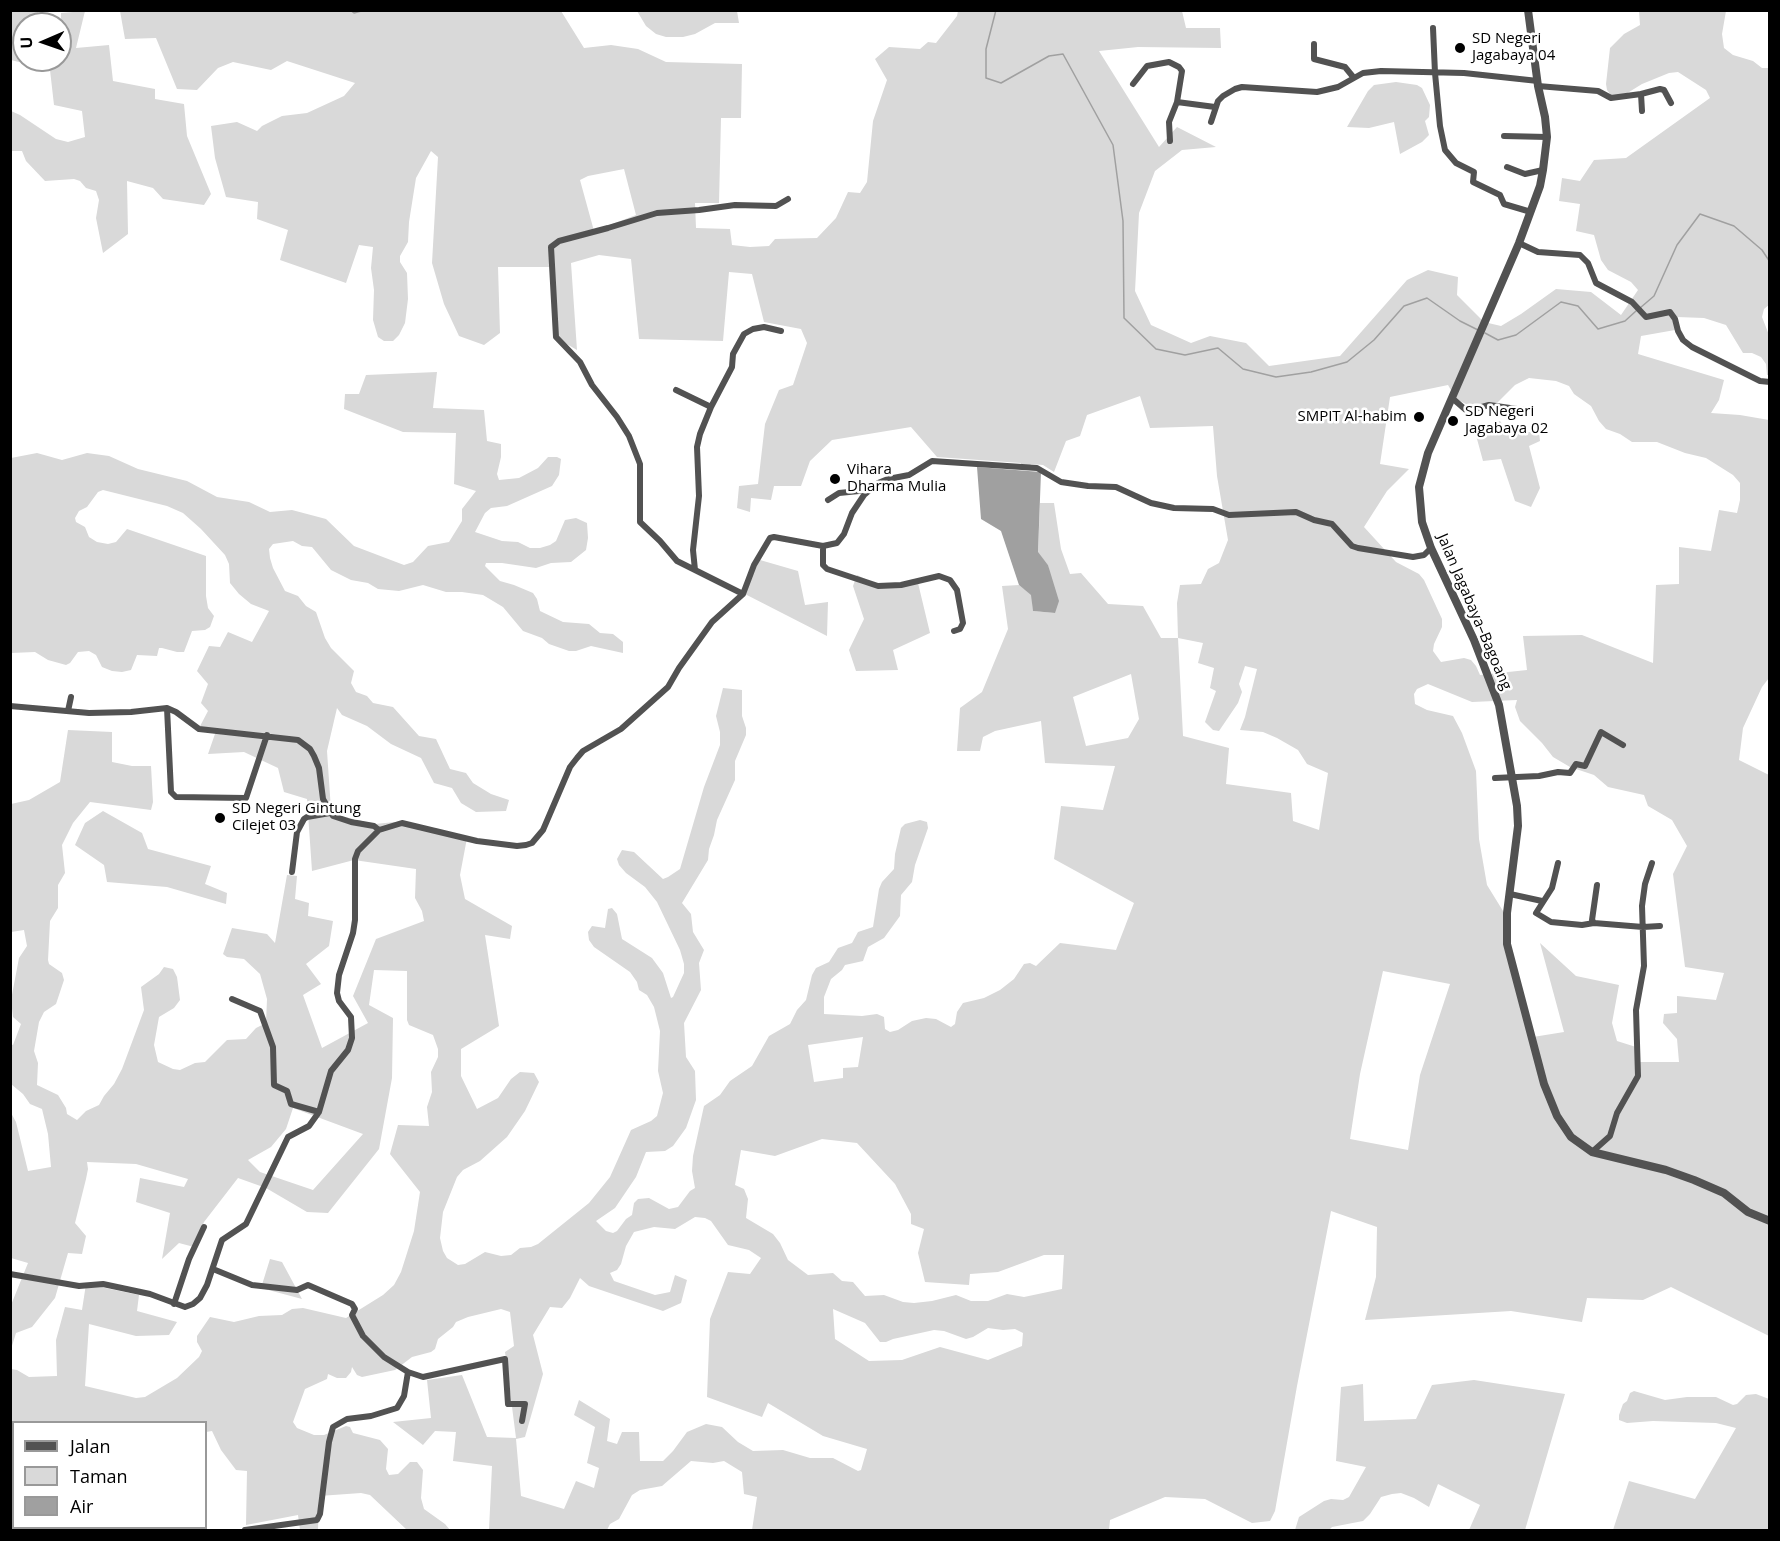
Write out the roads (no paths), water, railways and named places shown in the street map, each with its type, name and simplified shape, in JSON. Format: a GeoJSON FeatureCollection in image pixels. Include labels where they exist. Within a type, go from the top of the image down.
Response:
{"type":"FeatureCollection","features":[{"type":"Feature","properties":{"kind":"street"},"geometry":{"type":"LineString","coordinates":[[1528,10],[1547,137],[1544,170],[1519,243],[1538,252],[1580,255],[1588,263],[1596,284],[1634,304],[1643,315],[1650,318],[1670,312],[1683,340],[1692,347],[1760,381],[1770,382]]}},
{"type":"Feature","properties":{"kind":"street"},"geometry":{"type":"LineString","coordinates":[[1433,28],[1440,126],[1445,150],[1456,163],[1474,172],[1473,182],[1500,195],[1504,204],[1531,212]]}},
{"type":"Feature","properties":{"kind":"street"},"geometry":{"type":"LineString","coordinates":[[1314,44],[1314,59],[1345,67],[1354,78]]}},
{"type":"Feature","properties":{"kind":"street"},"geometry":{"type":"LineString","coordinates":[[1133,84],[1147,66],[1169,63],[1179,67],[1182,71],[1177,102],[1169,122],[1170,141]]}},
{"type":"Feature","properties":{"kind":"street"},"geometry":{"type":"LineString","coordinates":[[1211,123],[1215,107],[1223,96],[1242,87],[1317,92],[1338,87],[1363,73],[1382,71],[1464,74],[1598,90],[1611,98],[1660,89],[1664,90],[1671,103]]}},
{"type":"Feature","properties":{"kind":"street"},"geometry":{"type":"LineString","coordinates":[[1641,94],[1642,111]]}},
{"type":"Feature","properties":{"kind":"street"},"geometry":{"type":"LineString","coordinates":[[1177,102],[1215,107]]}},
{"type":"Feature","properties":{"kind":"street"},"geometry":{"type":"LineString","coordinates":[[1504,136],[1547,137]]}},
{"type":"Feature","properties":{"kind":"street"},"geometry":{"type":"LineString","coordinates":[[1507,167],[1525,174],[1544,170]]}},
{"type":"Feature","properties":{"kind":"street"},"geometry":{"type":"LineString","coordinates":[[742,594],[677,561],[640,522],[640,464],[629,436],[592,385],[580,362],[556,337],[551,247],[559,241],[657,213],[735,205],[776,206],[788,199]]}},
{"type":"Feature","properties":{"kind":"street","name":"Jalan Jagabaya–Bagoang"},"geometry":{"type":"LineString","coordinates":[[1519,243],[1428,453],[1420,481],[1419,500],[1422,522],[1431,548],[1474,640],[1499,705],[1518,826],[1507,913],[1507,944],[1544,1084],[1557,1116],[1571,1137],[1592,1152],[1666,1170],[1694,1180],[1724,1193],[1749,1212],[1770,1221]]}},
{"type":"Feature","properties":{"kind":"street"},"geometry":{"type":"LineString","coordinates":[[695,570],[693,550],[699,496],[698,447],[711,406],[732,367],[733,354],[744,334],[764,327],[781,331]]}},
{"type":"Feature","properties":{"kind":"street"},"geometry":{"type":"LineString","coordinates":[[676,390],[711,406]]}},
{"type":"Feature","properties":{"kind":"street"},"geometry":{"type":"LineString","coordinates":[[1452,398],[1467,411],[1489,405],[1524,410]]}},
{"type":"Feature","properties":{"kind":"street"},"geometry":{"type":"LineString","coordinates":[[10,1274],[79,1286],[103,1284],[150,1294],[174,1304],[185,1306],[193,1304],[203,1292],[222,1240],[246,1224],[288,1137],[309,1126],[320,1112],[331,1071],[348,1050],[352,1038],[351,1017],[337,993],[339,975],[355,920],[358,851],[379,830],[402,824],[477,841],[517,846],[532,843],[543,830],[570,767],[577,758],[621,729],[668,687],[712,622],[742,594],[754,565],[770,538],[823,546],[837,543],[852,513],[869,490],[882,481],[909,475],[932,461],[1037,468],[1061,482],[1116,487],[1161,506],[1213,509],[1229,515],[1296,512],[1332,525],[1352,546],[1358,548],[1413,557],[1424,555],[1431,548]]}},
{"type":"Feature","properties":{"kind":"street"},"geometry":{"type":"LineString","coordinates":[[828,500],[839,494],[869,490]]}},
{"type":"Feature","properties":{"kind":"street"},"geometry":{"type":"LineString","coordinates":[[823,546],[823,565],[827,569],[878,586],[901,585],[939,576],[950,580],[957,590],[963,623],[960,629],[954,631]]}},
{"type":"Feature","properties":{"kind":"street"},"geometry":{"type":"LineString","coordinates":[[68,711],[71,697]]}},
{"type":"Feature","properties":{"kind":"street"},"geometry":{"type":"LineString","coordinates":[[10,706],[89,713],[167,708],[199,729],[298,740],[310,749],[318,768],[323,800],[330,813],[338,818],[374,826],[379,830]]}},
{"type":"Feature","properties":{"kind":"street"},"geometry":{"type":"LineString","coordinates":[[167,708],[171,792],[176,797],[246,798],[267,735]]}},
{"type":"Feature","properties":{"kind":"street"},"geometry":{"type":"LineString","coordinates":[[1495,778],[1570,773],[1576,764],[1585,766],[1601,732],[1623,745]]}},
{"type":"Feature","properties":{"kind":"street"},"geometry":{"type":"LineString","coordinates":[[291,872],[297,832],[304,819],[330,813]]}},
{"type":"Feature","properties":{"kind":"street"},"geometry":{"type":"LineString","coordinates":[[1558,863],[1552,888],[1536,913],[1551,922],[1582,925],[1593,923],[1660,926]]}},
{"type":"Feature","properties":{"kind":"street"},"geometry":{"type":"LineString","coordinates":[[1592,1152],[1610,1137],[1617,1113],[1638,1076],[1636,1010],[1644,966],[1643,894],[1652,863]]}},
{"type":"Feature","properties":{"kind":"street"},"geometry":{"type":"LineString","coordinates":[[1593,923],[1598,885]]}},
{"type":"Feature","properties":{"kind":"street"},"geometry":{"type":"LineString","coordinates":[[1510,894],[1542,901]]}},
{"type":"Feature","properties":{"kind":"street"},"geometry":{"type":"LineString","coordinates":[[232,999],[260,1011],[273,1047],[274,1085],[287,1091],[291,1104],[320,1112]]}},
{"type":"Feature","properties":{"kind":"street"},"geometry":{"type":"LineString","coordinates":[[174,1304],[189,1259],[204,1227]]}},
{"type":"Feature","properties":{"kind":"street"},"geometry":{"type":"LineString","coordinates":[[213,1269],[252,1285],[297,1290],[308,1285],[352,1304],[355,1309],[352,1315],[363,1336],[384,1357],[408,1372],[423,1377],[505,1359],[508,1404],[525,1404],[522,1421]]}},
{"type":"Feature","properties":{"kind":"street"},"geometry":{"type":"LineString","coordinates":[[245,1530],[317,1520],[320,1514],[333,1427],[347,1419],[371,1416],[397,1408],[404,1396],[408,1372]]}},
{"type":"Feature","properties":{"kind":"water"},"geometry":{"type":"Polygon","coordinates":[[[977,467],[1041,472],[1038,552],[1048,565],[1059,601],[1055,613],[1033,611],[1031,595],[1019,585],[1001,531],[981,519],[977,467]]]}},
{"type":"Feature","properties":{"kind":"waterway"},"geometry":{"type":"LineString","coordinates":[[350,10],[354,13],[365,10]]}},
{"type":"Feature","properties":{"kind":"waterway"},"geometry":{"type":"LineString","coordinates":[[996,10],[986,49],[986,78],[1001,83],[1049,56],[1063,54],[1113,145],[1123,221],[1124,318],[1156,349],[1185,355],[1218,348],[1243,369],[1276,377],[1311,372],[1347,362],[1374,340],[1404,306],[1427,298],[1460,321],[1478,330]]}},
{"type":"Feature","properties":{"kind":"waterway"},"geometry":{"type":"LineString","coordinates":[[1640,308],[1654,296],[1677,245],[1700,214],[1734,226],[1762,250],[1770,262]]}},
{"type":"Feature","properties":{"kind":"waterway"},"geometry":{"type":"LineString","coordinates":[[1485,333],[1498,340],[1516,335],[1561,302],[1578,306],[1598,329],[1625,321],[1636,311]]}},
{"type":"Feature","properties":{"kind":"place","name":"SD Negeri Jagabaya 04"},"geometry":{"type":"Point","coordinates":[1460,48]}},
{"type":"Feature","properties":{"kind":"place","name":"SMPIT Al-habim"},"geometry":{"type":"Point","coordinates":[1419,417]}},
{"type":"Feature","properties":{"kind":"place","name":"SD Negeri Jagabaya 02"},"geometry":{"type":"Point","coordinates":[1453,421]}},
{"type":"Feature","properties":{"kind":"place","name":"Vihara Dharma Mulia"},"geometry":{"type":"Point","coordinates":[835,479]}},
{"type":"Feature","properties":{"kind":"place","name":"SD Negeri Gintung Cilejet 03"},"geometry":{"type":"Point","coordinates":[220,818]}}]}
